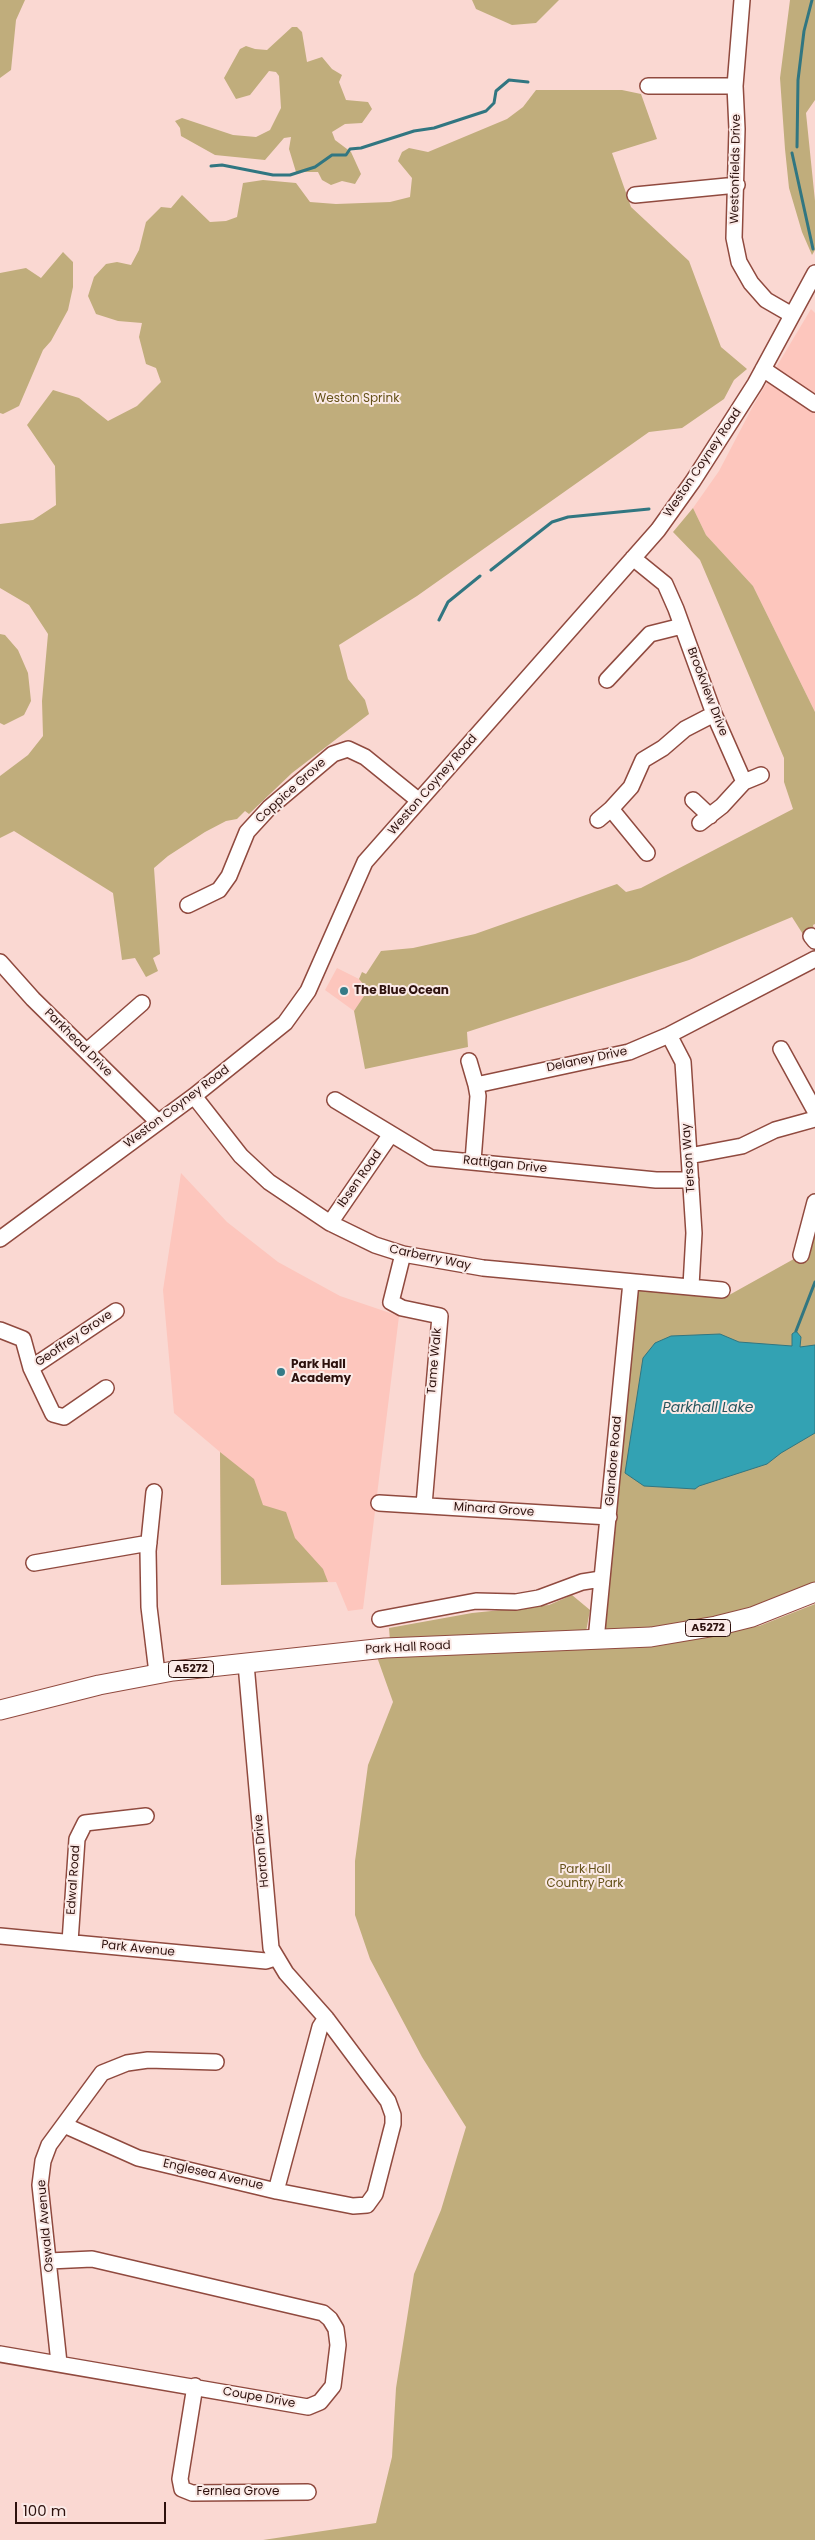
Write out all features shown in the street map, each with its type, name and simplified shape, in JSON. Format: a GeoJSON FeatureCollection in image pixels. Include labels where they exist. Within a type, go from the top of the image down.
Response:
{"type":"FeatureCollection","features":[{"type":"Feature","properties":{"kind":"main road","name":"Park Hall Road"},"geometry":{"type":"LineString","coordinates":[[0,1710],[157,1673],[385,1648],[651,1637],[716,1626],[782,1607],[815,1592]]}},
{"type":"Feature","properties":{"kind":"street","name":"Westonfields Drive"},"geometry":{"type":"LineString","coordinates":[[742,0],[735,86],[737,185],[734,238],[740,262],[751,283],[766,300],[792,315]]}},
{"type":"Feature","properties":{"kind":"street"},"geometry":{"type":"LineString","coordinates":[[648,86],[735,86]]}},
{"type":"Feature","properties":{"kind":"street"},"geometry":{"type":"LineString","coordinates":[[635,196],[737,185]]}},
{"type":"Feature","properties":{"kind":"street","name":"Weston Coyney Road"},"geometry":{"type":"LineString","coordinates":[[0,1239],[194,1096],[285,1023],[308,991],[366,862],[418,800],[658,530],[693,482],[763,369],[815,273]]}},
{"type":"Feature","properties":{"kind":"street"},"geometry":{"type":"LineString","coordinates":[[763,369],[815,404]]}},
{"type":"Feature","properties":{"kind":"street","name":"Brookview Drive"},"geometry":{"type":"LineString","coordinates":[[633,558],[665,584],[714,714],[744,782]]}},
{"type":"Feature","properties":{"kind":"street"},"geometry":{"type":"LineString","coordinates":[[607,680],[650,634],[682,626]]}},
{"type":"Feature","properties":{"kind":"street"},"geometry":{"type":"LineString","coordinates":[[598,820],[611,810],[631,787],[643,760],[663,748],[685,729],[714,714]]}},
{"type":"Feature","properties":{"kind":"street","name":"Coppice Grove"},"geometry":{"type":"LineString","coordinates":[[188,905],[219,890],[229,876],[247,832],[269,808],[333,754],[348,749],[365,757],[418,800]]}},
{"type":"Feature","properties":{"kind":"street"},"geometry":{"type":"LineString","coordinates":[[693,800],[705,820],[744,782],[762,775]]}},
{"type":"Feature","properties":{"kind":"street"},"geometry":{"type":"LineString","coordinates":[[611,810],[646,844]]}},
{"type":"Feature","properties":{"kind":"street","name":"Delaney Drive"},"geometry":{"type":"LineString","coordinates":[[476,1085],[629,1052],[668,1035],[815,959]]}},
{"type":"Feature","properties":{"kind":"street","name":"Parkhead Drive"},"geometry":{"type":"LineString","coordinates":[[0,962],[33,999],[158,1122]]}},
{"type":"Feature","properties":{"kind":"street"},"geometry":{"type":"LineString","coordinates":[[87,1052],[142,1004]]}},
{"type":"Feature","properties":{"kind":"street","name":"Terson Way"},"geometry":{"type":"LineString","coordinates":[[668,1035],[683,1062],[694,1233],[691,1286]]}},
{"type":"Feature","properties":{"kind":"street"},"geometry":{"type":"LineString","coordinates":[[781,1049],[815,1112]]}},
{"type":"Feature","properties":{"kind":"street"},"geometry":{"type":"LineString","coordinates":[[469,1061],[478,1096],[473,1161]]}},
{"type":"Feature","properties":{"kind":"street","name":"Carberry Way"},"geometry":{"type":"LineString","coordinates":[[194,1096],[241,1156],[269,1182],[330,1223],[375,1245],[403,1254],[483,1268],[722,1290]]}},
{"type":"Feature","properties":{"kind":"street","name":"Rattigan Drive"},"geometry":{"type":"LineString","coordinates":[[335,1100],[431,1158],[656,1180],[691,1180]]}},
{"type":"Feature","properties":{"kind":"street"},"geometry":{"type":"LineString","coordinates":[[690,1156],[742,1146],[776,1130],[815,1119]]}},
{"type":"Feature","properties":{"kind":"street","name":"Ibsen Road"},"geometry":{"type":"LineString","coordinates":[[330,1223],[391,1134]]}},
{"type":"Feature","properties":{"kind":"street"},"geometry":{"type":"LineString","coordinates":[[801,1255],[815,1202]]}},
{"type":"Feature","properties":{"kind":"street","name":"Tame Walk"},"geometry":{"type":"LineString","coordinates":[[403,1254],[392,1302],[402,1308],[440,1316],[424,1505]]}},
{"type":"Feature","properties":{"kind":"street","name":"Glandore Road"},"geometry":{"type":"LineString","coordinates":[[596,1640],[609,1517],[623,1344],[631,1282]]}},
{"type":"Feature","properties":{"kind":"street","name":"Geoffrey Grove"},"geometry":{"type":"LineString","coordinates":[[31,1368],[116,1311]]}},
{"type":"Feature","properties":{"kind":"street"},"geometry":{"type":"LineString","coordinates":[[0,1330],[23,1339],[31,1368],[53,1414],[64,1417],[106,1388]]}},
{"type":"Feature","properties":{"kind":"street"},"geometry":{"type":"LineString","coordinates":[[154,1492],[149,1544],[149,1606],[157,1673]]}},
{"type":"Feature","properties":{"kind":"street","name":"Minard Grove"},"geometry":{"type":"LineString","coordinates":[[378,1503],[609,1517]]}},
{"type":"Feature","properties":{"kind":"street"},"geometry":{"type":"LineString","coordinates":[[34,1563],[149,1544]]}},
{"type":"Feature","properties":{"kind":"street"},"geometry":{"type":"LineString","coordinates":[[380,1619],[476,1601],[516,1602],[539,1598],[582,1582],[601,1579]]}},
{"type":"Feature","properties":{"kind":"street","name":"Horton Drive"},"geometry":{"type":"LineString","coordinates":[[246,1664],[271,1948],[275,1958],[326,2018],[388,2101],[393,2115],[393,2124],[380,2179],[375,2194],[368,2204]]}},
{"type":"Feature","properties":{"kind":"street","name":"Edwal Road"},"geometry":{"type":"LineString","coordinates":[[70,1942],[76,1838],[85,1822],[146,1816]]}},
{"type":"Feature","properties":{"kind":"street","name":"Park Avenue"},"geometry":{"type":"LineString","coordinates":[[0,1936],[266,1962],[275,1958]]}},
{"type":"Feature","properties":{"kind":"street"},"geometry":{"type":"LineString","coordinates":[[276,2190],[320,2027],[326,2018]]}},
{"type":"Feature","properties":{"kind":"street","name":"Oswald Avenue"},"geometry":{"type":"LineString","coordinates":[[59,2363],[40,2185],[43,2161],[48,2145],[102,2074],[114,2068],[148,2060],[216,2062]]}},
{"type":"Feature","properties":{"kind":"street","name":"Englesea Avenue"},"geometry":{"type":"LineString","coordinates":[[64,2125],[138,2158],[353,2206],[368,2204]]}},
{"type":"Feature","properties":{"kind":"street","name":"Coupe Drive"},"geometry":{"type":"LineString","coordinates":[[0,2354],[195,2386],[308,2407],[320,2402],[333,2386],[338,2345],[336,2330],[330,2318],[310,2308],[194,2284],[92,2259],[49,2261]]}},
{"type":"Feature","properties":{"kind":"street","name":"Fernlea Grove"},"geometry":{"type":"LineString","coordinates":[[195,2386],[180,2479],[182,2489],[192,2493],[308,2492]]}},
{"type":"Feature","properties":{"kind":"shaded area"},"geometry":{"type":"Polygon","coordinates":[[[811,309],[815,313],[815,712],[753,586],[706,535],[693,508],[719,471],[753,406],[811,309]]]}},
{"type":"Feature","properties":{"kind":"shaded area"},"geometry":{"type":"Polygon","coordinates":[[[337,968],[359,979],[369,990],[354,1011],[325,990],[337,968]]]}},
{"type":"Feature","properties":{"kind":"shaded area","name":"Park Hall Academy"},"geometry":{"type":"Polygon","coordinates":[[[181,1173],[227,1222],[278,1262],[340,1296],[399,1316],[363,1609],[348,1611],[336,1582],[221,1585],[220,1452],[174,1413],[163,1290],[181,1173]]]}},
{"type":"Feature","properties":{"kind":"green space"},"geometry":{"type":"Polygon","coordinates":[[[0,0],[25,0],[16,20],[11,70],[0,78],[0,0]]]}},
{"type":"Feature","properties":{"kind":"green space"},"geometry":{"type":"Polygon","coordinates":[[[472,0],[559,0],[536,23],[512,25],[476,9],[472,0]]]}},
{"type":"Feature","properties":{"kind":"green space"},"geometry":{"type":"Polygon","coordinates":[[[790,0],[815,0],[815,100],[806,113],[815,201],[815,250],[812,255],[802,232],[789,188],[785,149],[780,78],[790,0]]]}},
{"type":"Feature","properties":{"kind":"green space"},"geometry":{"type":"Polygon","coordinates":[[[292,27],[297,27],[302,32],[307,62],[322,57],[332,69],[342,75],[339,82],[346,100],[368,102],[372,109],[362,123],[345,124],[332,132],[335,140],[351,152],[361,174],[355,184],[342,181],[331,185],[322,180],[318,172],[296,172],[289,149],[291,137],[284,138],[265,160],[215,155],[181,136],[180,128],[175,121],[182,118],[233,135],[256,137],[270,130],[281,108],[279,76],[276,72],[269,71],[250,95],[236,99],[224,78],[240,49],[246,46],[267,50],[292,27]]]}},
{"type":"Feature","properties":{"kind":"green space","name":"Weston Sprink"},"geometry":{"type":"Polygon","coordinates":[[[536,90],[622,90],[641,94],[657,139],[612,153],[631,207],[689,261],[721,347],[747,369],[734,380],[724,399],[682,428],[649,432],[417,596],[339,645],[348,679],[365,700],[369,714],[292,773],[249,814],[245,811],[237,819],[226,821],[205,832],[168,856],[154,868],[160,954],[153,958],[158,971],[146,977],[135,958],[122,960],[113,893],[14,831],[0,838],[0,776],[28,755],[43,736],[42,701],[48,634],[29,605],[0,588],[0,524],[33,520],[56,505],[55,466],[27,425],[53,390],[79,398],[108,421],[137,406],[161,382],[156,368],[146,364],[139,337],[142,323],[118,321],[96,314],[88,296],[94,277],[106,264],[117,262],[131,265],[139,250],[146,222],[161,207],[171,208],[182,195],[210,222],[226,221],[237,217],[243,183],[263,180],[296,183],[310,202],[336,204],[390,202],[410,197],[412,178],[398,161],[402,152],[409,148],[428,152],[507,119],[523,107],[536,90]]]}},
{"type":"Feature","properties":{"kind":"green space"},"geometry":{"type":"Polygon","coordinates":[[[63,252],[73,262],[73,287],[68,310],[51,341],[43,350],[19,406],[3,414],[0,413],[0,273],[26,268],[41,278],[63,252]]]}},
{"type":"Feature","properties":{"kind":"green space"},"geometry":{"type":"Polygon","coordinates":[[[693,508],[706,535],[753,586],[815,712],[815,924],[813,925],[815,934],[806,939],[792,917],[689,960],[467,1032],[468,1047],[365,1069],[354,1011],[368,990],[359,979],[362,972],[366,974],[381,951],[413,948],[475,934],[617,884],[626,892],[641,888],[793,809],[784,782],[784,758],[700,560],[673,532],[693,508]]]}},
{"type":"Feature","properties":{"kind":"green space"},"geometry":{"type":"Polygon","coordinates":[[[0,634],[5,635],[18,650],[28,673],[31,701],[24,715],[4,725],[0,723],[0,634]]]}},
{"type":"Feature","properties":{"kind":"green space"},"geometry":{"type":"Polygon","coordinates":[[[815,1202],[815,1592],[796,1601],[596,1640],[631,1282],[722,1293],[722,1299],[801,1255],[815,1202]]]}},
{"type":"Feature","properties":{"kind":"green space"},"geometry":{"type":"Polygon","coordinates":[[[220,1452],[254,1479],[263,1505],[286,1512],[295,1538],[323,1569],[328,1582],[221,1585],[220,1452]]]}},
{"type":"Feature","properties":{"kind":"green space"},"geometry":{"type":"Polygon","coordinates":[[[572,1595],[590,1610],[586,1632],[390,1641],[389,1628],[472,1613],[549,1605],[572,1595]]]}},
{"type":"Feature","properties":{"kind":"green space","name":"Park Hall Country Park"},"geometry":{"type":"Polygon","coordinates":[[[815,1604],[815,2540],[263,2540],[376,2523],[392,2457],[396,2388],[414,2274],[441,2210],[466,2127],[422,2057],[370,1959],[355,1915],[355,1861],[368,1765],[393,1702],[377,1657],[664,1645],[759,1626],[815,1604]]]}},
{"type":"Feature","properties":{"kind":"water","name":"Parkhall Lake"},"geometry":{"type":"Polygon","coordinates":[[[796,1331],[801,1337],[800,1347],[815,1345],[815,1433],[781,1453],[767,1464],[699,1486],[695,1489],[644,1486],[625,1473],[643,1358],[655,1343],[671,1336],[720,1334],[739,1342],[792,1346],[792,1334],[796,1331]]]}},
{"type":"Feature","properties":{"kind":"waterway"},"geometry":{"type":"LineString","coordinates":[[797,147],[798,80],[804,31],[812,0]]}},
{"type":"Feature","properties":{"kind":"waterway"},"geometry":{"type":"LineString","coordinates":[[211,166],[222,165],[273,175],[290,175],[315,167],[332,155],[346,155],[350,149],[361,148],[414,131],[434,128],[486,111],[494,103],[496,91],[509,80],[528,82]]}},
{"type":"Feature","properties":{"kind":"waterway"},"geometry":{"type":"LineString","coordinates":[[792,153],[813,249]]}},
{"type":"Feature","properties":{"kind":"waterway"},"geometry":{"type":"LineString","coordinates":[[491,570],[552,522],[568,517],[649,509]]}},
{"type":"Feature","properties":{"kind":"waterway"},"geometry":{"type":"LineString","coordinates":[[439,620],[448,602],[480,576]]}},
{"type":"Feature","properties":{"kind":"waterway"},"geometry":{"type":"LineString","coordinates":[[796,1331],[815,1282]]}},
{"type":"Feature","properties":{"kind":"place","name":"The Blue Ocean"},"geometry":{"type":"Point","coordinates":[344,991]}},
{"type":"Feature","properties":{"kind":"place","name":"Park Hall Academy"},"geometry":{"type":"Point","coordinates":[281,1372]}}]}
